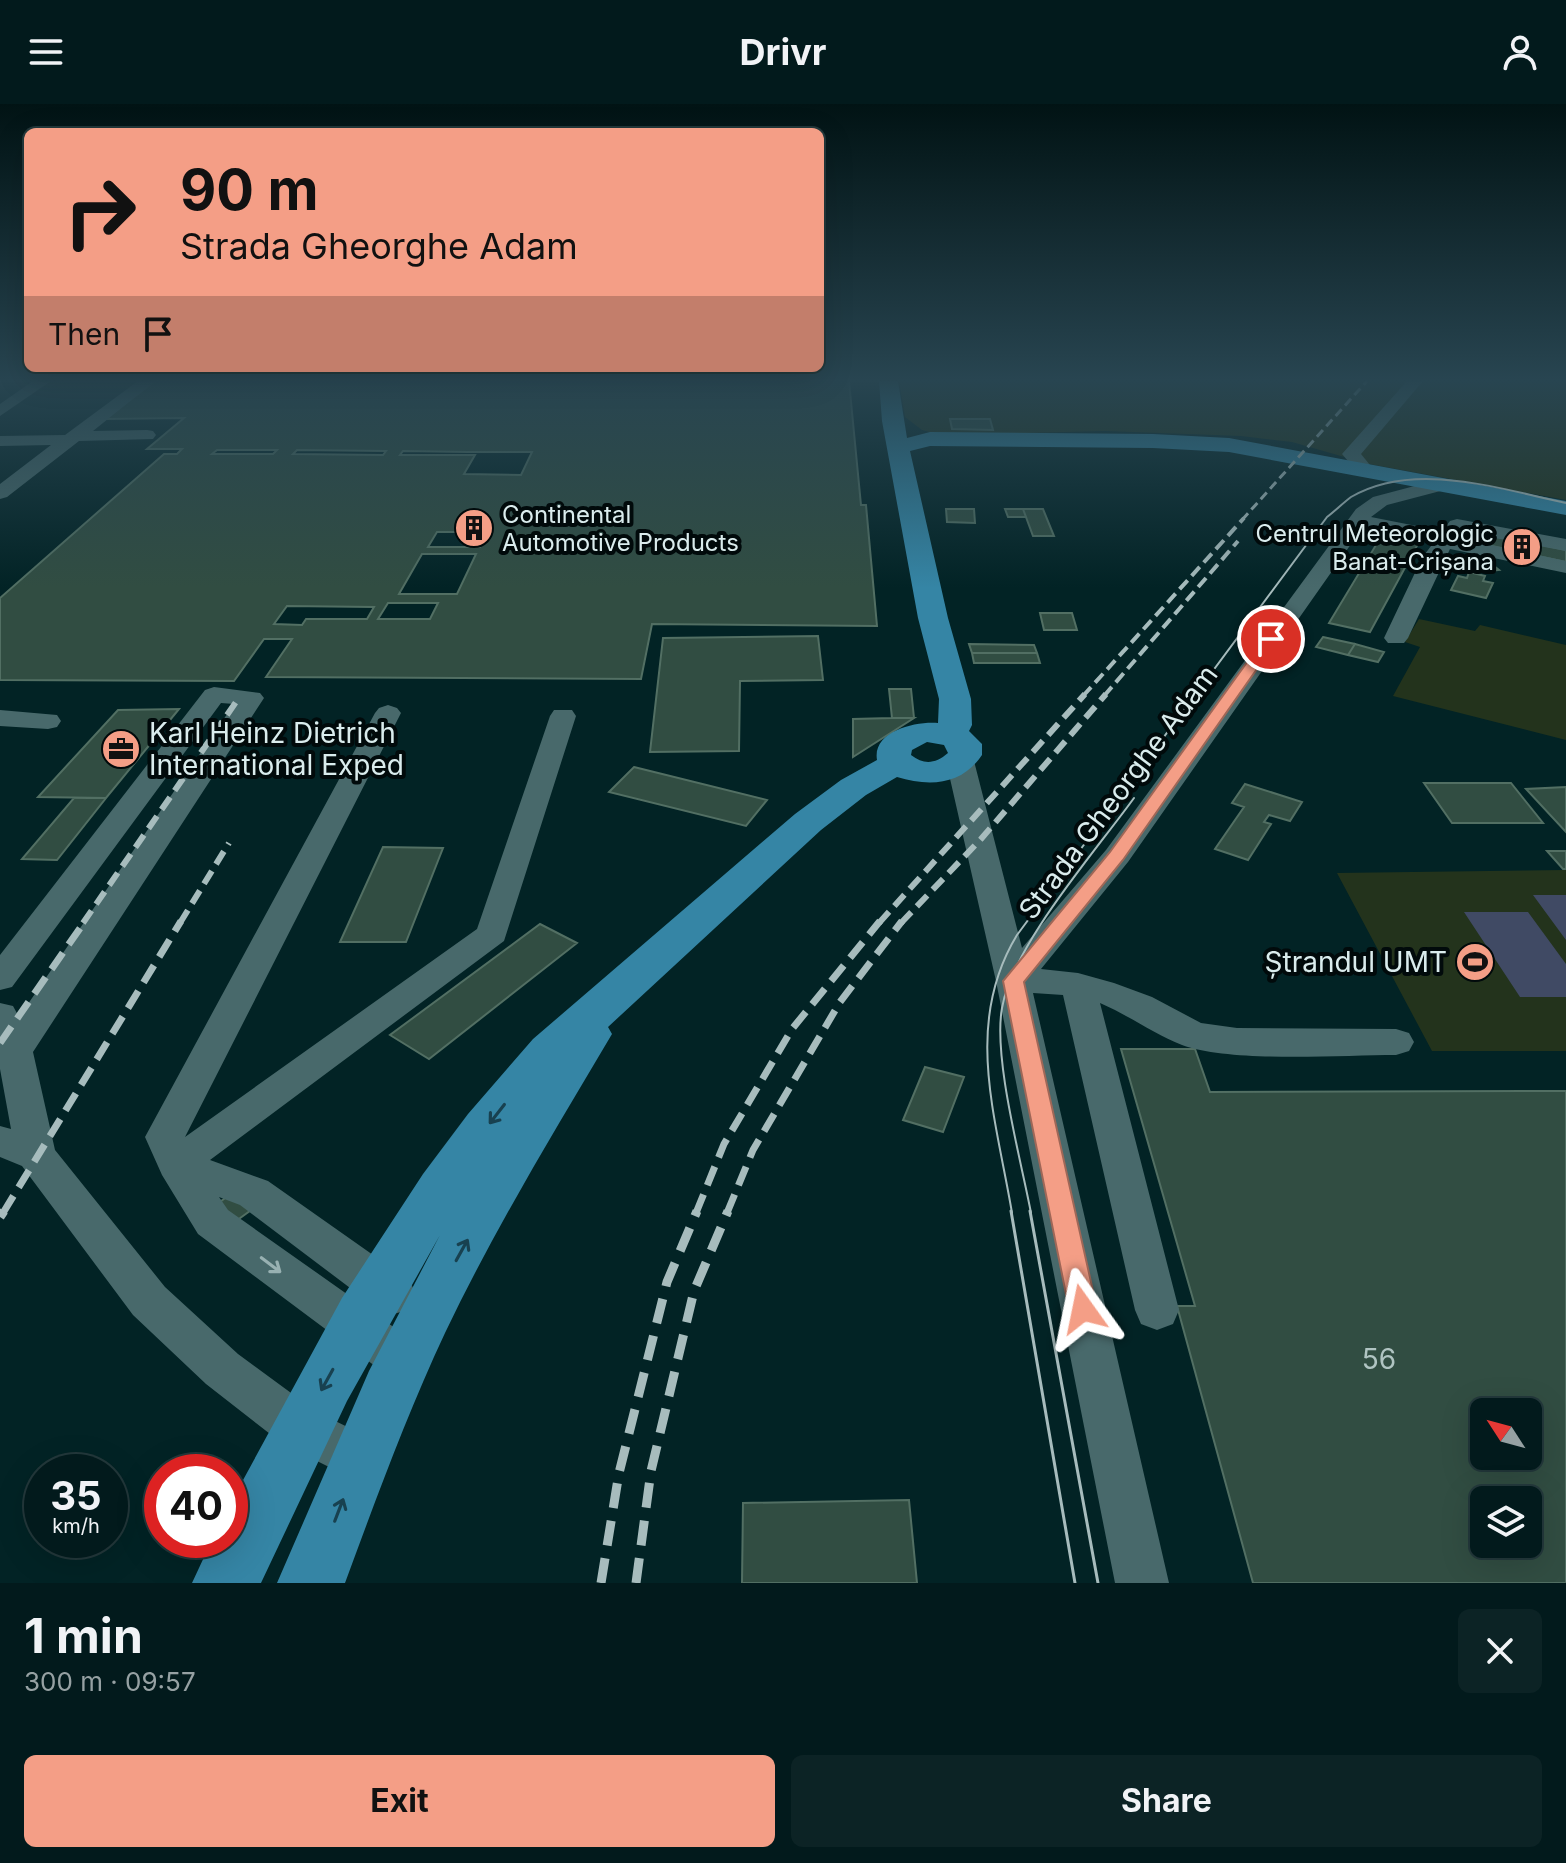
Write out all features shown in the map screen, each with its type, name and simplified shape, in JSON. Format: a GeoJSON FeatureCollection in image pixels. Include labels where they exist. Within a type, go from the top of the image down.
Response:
{"type":"FeatureCollection","features":[{"type":"Feature","properties":{"kind":"main road"},"geometry":{"type":"LineString","coordinates":[[226,1583],[300,1428],[368,1307],[465,1154],[534,1066],[647,963],[830,806],[869,777],[942,766],[955,725],[955,699],[933,618],[900,450]]}},
{"type":"Feature","properties":{"kind":"main road","name":"Strada Gheorghe Adam"},"geometry":{"type":"LineString","coordinates":[[1192,450],[1396,476]]}},
{"type":"Feature","properties":{"kind":"main road","name":"Strada Gheorghe Adam"},"geometry":{"type":"LineString","coordinates":[[1259,450],[1566,508]]}},
{"type":"Feature","properties":{"kind":"main road"},"geometry":{"type":"LineString","coordinates":[[311,1583],[359,1458],[414,1338],[524,1138],[611,999]]}},
{"type":"Feature","properties":{"kind":"street"},"geometry":{"type":"LineString","coordinates":[[0,493],[56,450]]}},
{"type":"Feature","properties":{"kind":"street"},"geometry":{"type":"LineString","coordinates":[[1354,450],[1351,454],[1365,470]]}},
{"type":"Feature","properties":{"kind":"street","name":"Strada Gheorghe Adam"},"geometry":{"type":"LineString","coordinates":[[1013,981],[1117,856],[1369,507],[1380,501],[1441,485]]}},
{"type":"Feature","properties":{"kind":"street"},"geometry":{"type":"LineString","coordinates":[[1358,520],[1566,567]]}},
{"type":"Feature","properties":{"kind":"street"},"geometry":{"type":"LineString","coordinates":[[1396,638],[1445,539],[1459,524],[1566,545]]}},
{"type":"Feature","properties":{"kind":"street"},"geometry":{"type":"LineString","coordinates":[[0,979],[214,695],[251,698],[8,1033],[18,1148],[149,1301],[222,1369],[300,1428],[359,1458]]}},
{"type":"Feature","properties":{"kind":"street"},"geometry":{"type":"LineString","coordinates":[[388,713],[165,1137],[176,1164],[213,1222],[368,1307],[414,1338]]}},
{"type":"Feature","properties":{"kind":"street"},"geometry":{"type":"LineString","coordinates":[[176,1164],[492,934],[563,716]]}},
{"type":"Feature","properties":{"kind":"street"},"geometry":{"type":"LineString","coordinates":[[0,718],[48,721]]}},
{"type":"Feature","properties":{"kind":"street"},"geometry":{"type":"LineString","coordinates":[[942,766],[981,839],[1142,1583]]}},
{"type":"Feature","properties":{"kind":"street"},"geometry":{"type":"LineString","coordinates":[[1013,981],[1078,985],[1130,1001],[1193,1035],[1237,1041],[1396,1042]]}},
{"type":"Feature","properties":{"kind":"street"},"geometry":{"type":"LineString","coordinates":[[1078,985],[1157,1310]]}},
{"type":"Feature","properties":{"kind":"green space"},"geometry":{"type":"Polygon","coordinates":[[[1320,450],[1566,450],[1566,500],[1369,464],[1320,450]]]}},
{"type":"Feature","properties":{"kind":"green space"},"geometry":{"type":"Polygon","coordinates":[[[1419,619],[1475,631],[1480,625],[1566,645],[1566,740],[1393,696],[1420,647],[1405,642],[1419,619]]]}},
{"type":"Feature","properties":{"kind":"green space","name":"Ștrandul UMT"},"geometry":{"type":"Polygon","coordinates":[[[1566,870],[1566,1051],[1432,1051],[1337,873],[1566,870]]]}},
{"type":"Feature","properties":{"kind":"water"},"geometry":{"type":"Polygon","coordinates":[[[1533,895],[1566,895],[1566,940],[1533,895]]]}},
{"type":"Feature","properties":{"kind":"water"},"geometry":{"type":"Polygon","coordinates":[[[1464,912],[1528,912],[1566,964],[1566,997],[1520,997],[1464,912]]]}},
{"type":"Feature","properties":{"kind":"building","name":"Continental Automotive Products"},"geometry":{"type":"Polygon","coordinates":[[[181,450],[217,450],[212,454],[273,454],[277,450],[297,450],[293,454],[383,455],[386,451],[299,450],[856,450],[861,505],[866,505],[877,626],[652,624],[641,679],[266,677],[292,639],[264,639],[234,681],[0,680],[0,598],[164,454],[177,454],[181,450]],[[403,451],[400,455],[475,455],[464,474],[521,475],[532,452],[403,451]],[[437,532],[428,547],[480,547],[487,532],[437,532]],[[422,554],[399,594],[457,594],[476,554],[422,554]],[[388,603],[378,619],[430,619],[438,603],[388,603]],[[287,606],[274,624],[302,625],[306,619],[367,619],[374,607],[287,606]]]}},
{"type":"Feature","properties":{"kind":"building"},"geometry":{"type":"Polygon","coordinates":[[[946,509],[974,509],[975,523],[947,522],[946,509]]]}},
{"type":"Feature","properties":{"kind":"building"},"geometry":{"type":"Polygon","coordinates":[[[1005,509],[1023,509],[1026,517],[1008,517],[1005,509]]]}},
{"type":"Feature","properties":{"kind":"building"},"geometry":{"type":"Polygon","coordinates":[[[1023,509],[1043,509],[1054,536],[1033,536],[1023,509]]]}},
{"type":"Feature","properties":{"kind":"building","name":"Centrul Meteorologic Banat-Crișana"},"geometry":{"type":"Polygon","coordinates":[[[1485,533],[1566,550],[1566,562],[1478,543],[1485,533]]]}},
{"type":"Feature","properties":{"kind":"building"},"geometry":{"type":"Polygon","coordinates":[[[1382,535],[1419,542],[1370,632],[1329,623],[1382,535]]]}},
{"type":"Feature","properties":{"kind":"building"},"geometry":{"type":"Polygon","coordinates":[[[1468,560],[1489,562],[1499,570],[1476,572],[1464,566],[1468,560]]]}},
{"type":"Feature","properties":{"kind":"building"},"geometry":{"type":"Polygon","coordinates":[[[1469,572],[1485,576],[1483,581],[1493,583],[1486,598],[1451,590],[1458,576],[1467,578],[1469,572]]]}},
{"type":"Feature","properties":{"kind":"building"},"geometry":{"type":"Polygon","coordinates":[[[1040,613],[1072,613],[1077,630],[1044,630],[1040,613]]]}},
{"type":"Feature","properties":{"kind":"building"},"geometry":{"type":"Polygon","coordinates":[[[818,636],[823,680],[740,681],[739,751],[650,752],[663,638],[818,636]]]}},
{"type":"Feature","properties":{"kind":"building"},"geometry":{"type":"Polygon","coordinates":[[[1323,637],[1355,644],[1348,655],[1316,647],[1323,637]]]}},
{"type":"Feature","properties":{"kind":"building"},"geometry":{"type":"Polygon","coordinates":[[[969,644],[1034,645],[1037,653],[972,653],[969,644]]]}},
{"type":"Feature","properties":{"kind":"building"},"geometry":{"type":"Polygon","coordinates":[[[1355,644],[1384,652],[1378,662],[1348,655],[1355,644]]]}},
{"type":"Feature","properties":{"kind":"building"},"geometry":{"type":"Polygon","coordinates":[[[972,653],[1037,653],[1040,663],[974,663],[972,653]]]}},
{"type":"Feature","properties":{"kind":"building"},"geometry":{"type":"Polygon","coordinates":[[[889,689],[911,689],[914,718],[892,718],[889,689]]]}},
{"type":"Feature","properties":{"kind":"building"},"geometry":{"type":"Polygon","coordinates":[[[179,709],[106,798],[38,797],[118,710],[179,709]]]}},
{"type":"Feature","properties":{"kind":"building"},"geometry":{"type":"Polygon","coordinates":[[[914,718],[853,757],[853,719],[914,718]]]}},
{"type":"Feature","properties":{"kind":"building"},"geometry":{"type":"Polygon","coordinates":[[[634,767],[767,800],[746,826],[609,792],[634,767]]]}},
{"type":"Feature","properties":{"kind":"building"},"geometry":{"type":"Polygon","coordinates":[[[1424,783],[1511,783],[1543,823],[1452,823],[1424,783]]]}},
{"type":"Feature","properties":{"kind":"building"},"geometry":{"type":"Polygon","coordinates":[[[1245,784],[1302,802],[1290,821],[1269,815],[1264,822],[1271,824],[1248,860],[1215,849],[1244,807],[1232,803],[1245,784]]]}},
{"type":"Feature","properties":{"kind":"building"},"geometry":{"type":"Polygon","coordinates":[[[1566,787],[1566,832],[1526,789],[1566,787]]]}},
{"type":"Feature","properties":{"kind":"building"},"geometry":{"type":"Polygon","coordinates":[[[74,798],[106,798],[57,860],[22,859],[74,798]]]}},
{"type":"Feature","properties":{"kind":"building"},"geometry":{"type":"Polygon","coordinates":[[[383,847],[443,848],[406,942],[340,942],[383,847]]]}},
{"type":"Feature","properties":{"kind":"building"},"geometry":{"type":"Polygon","coordinates":[[[1547,851],[1566,851],[1566,869],[1563,869],[1547,851]]]}},
{"type":"Feature","properties":{"kind":"building"},"geometry":{"type":"Polygon","coordinates":[[[540,924],[577,943],[429,1059],[390,1035],[540,924]]]}},
{"type":"Feature","properties":{"kind":"building"},"geometry":{"type":"Polygon","coordinates":[[[1121,1049],[1195,1049],[1210,1092],[1566,1091],[1566,1583],[1253,1583],[1177,1306],[1195,1306],[1121,1049]]]}},
{"type":"Feature","properties":{"kind":"building"},"geometry":{"type":"Polygon","coordinates":[[[925,1067],[964,1077],[943,1132],[903,1120],[925,1067]]]}},
{"type":"Feature","properties":{"kind":"building"},"geometry":{"type":"Polygon","coordinates":[[[233,1192],[254,1208],[236,1221],[216,1205],[233,1192]]]}},
{"type":"Feature","properties":{"kind":"building"},"geometry":{"type":"Polygon","coordinates":[[[909,1500],[917,1583],[742,1583],[743,1503],[909,1500]]]}},
{"type":"Feature","properties":{"kind":"tram line"},"geometry":{"type":"LineString","coordinates":[[1012,1213],[988,1071],[987,1037],[991,1002],[1001,969],[1017,935],[1327,517],[1351,497],[1376,486],[1402,480],[1429,479],[1486,485],[1566,503]]}},
{"type":"Feature","properties":{"kind":"tram line"},"geometry":{"type":"LineString","coordinates":[[1031,1213],[1001,1054],[1002,1008],[1009,983],[1038,928],[1134,798]]}},
{"type":"Feature","properties":{"kind":"tram line"},"geometry":{"type":"LineString","coordinates":[[1011,1211],[1075,1583]]}},
{"type":"Feature","properties":{"kind":"tram line"},"geometry":{"type":"LineString","coordinates":[[1030,1211],[1098,1583]]}},
{"type":"Feature","properties":{"kind":"railway"},"geometry":{"type":"LineString","coordinates":[[1242,520],[1305,450]]}},
{"type":"Feature","properties":{"kind":"railway"},"geometry":{"type":"LineString","coordinates":[[1083,696],[1244,518]]}},
{"type":"Feature","properties":{"kind":"railway"},"geometry":{"type":"LineString","coordinates":[[1104,696],[1238,541]]}},
{"type":"Feature","properties":{"kind":"railway"},"geometry":{"type":"LineString","coordinates":[[879,923],[1085,694]]}},
{"type":"Feature","properties":{"kind":"railway"},"geometry":{"type":"LineString","coordinates":[[901,923],[981,839],[1106,694]]}},
{"type":"Feature","properties":{"kind":"railway"},"geometry":{"type":"LineString","coordinates":[[83,923],[236,702]]}},
{"type":"Feature","properties":{"kind":"railway"},"geometry":{"type":"LineString","coordinates":[[180,923],[229,843]]}},
{"type":"Feature","properties":{"kind":"railway"},"geometry":{"type":"LineString","coordinates":[[0,1043],[85,921]]}},
{"type":"Feature","properties":{"kind":"railway"},"geometry":{"type":"LineString","coordinates":[[3,1213],[181,921]]}},
{"type":"Feature","properties":{"kind":"railway"},"geometry":{"type":"LineString","coordinates":[[696,1213],[724,1144],[792,1029],[880,921]]}},
{"type":"Feature","properties":{"kind":"railway"},"geometry":{"type":"LineString","coordinates":[[727,1213],[753,1150],[840,1002],[902,921]]}},
{"type":"Feature","properties":{"kind":"railway"},"geometry":{"type":"LineString","coordinates":[[0,1217],[4,1211]]}},
{"type":"Feature","properties":{"kind":"railway"},"geometry":{"type":"LineString","coordinates":[[601,1583],[619,1473],[667,1282],[697,1211]]}},
{"type":"Feature","properties":{"kind":"railway"},"geometry":{"type":"LineString","coordinates":[[636,1583],[651,1471],[694,1291],[728,1211]]}},
{"type":"Feature","properties":{"kind":"place","name":"Continental Automotive Products"},"geometry":{"type":"Point","coordinates":[474,528]}},
{"type":"Feature","properties":{"kind":"place","name":"Centrul Meteorologic Banat-Crișana"},"geometry":{"type":"Point","coordinates":[1522,547]}},
{"type":"Feature","properties":{"kind":"place","name":"Karl Heinz Dietrich International Exped"},"geometry":{"type":"Point","coordinates":[121,749]}},
{"type":"Feature","properties":{"kind":"place","name":"Ștrandul UMT"},"geometry":{"type":"Point","coordinates":[1475,962]}},
{"type":"Feature","properties":{"kind":"route"},"geometry":{"type":"LineString","coordinates":[[1083,1309],[1013,981],[1117,856],[1271,639]]}}]}
